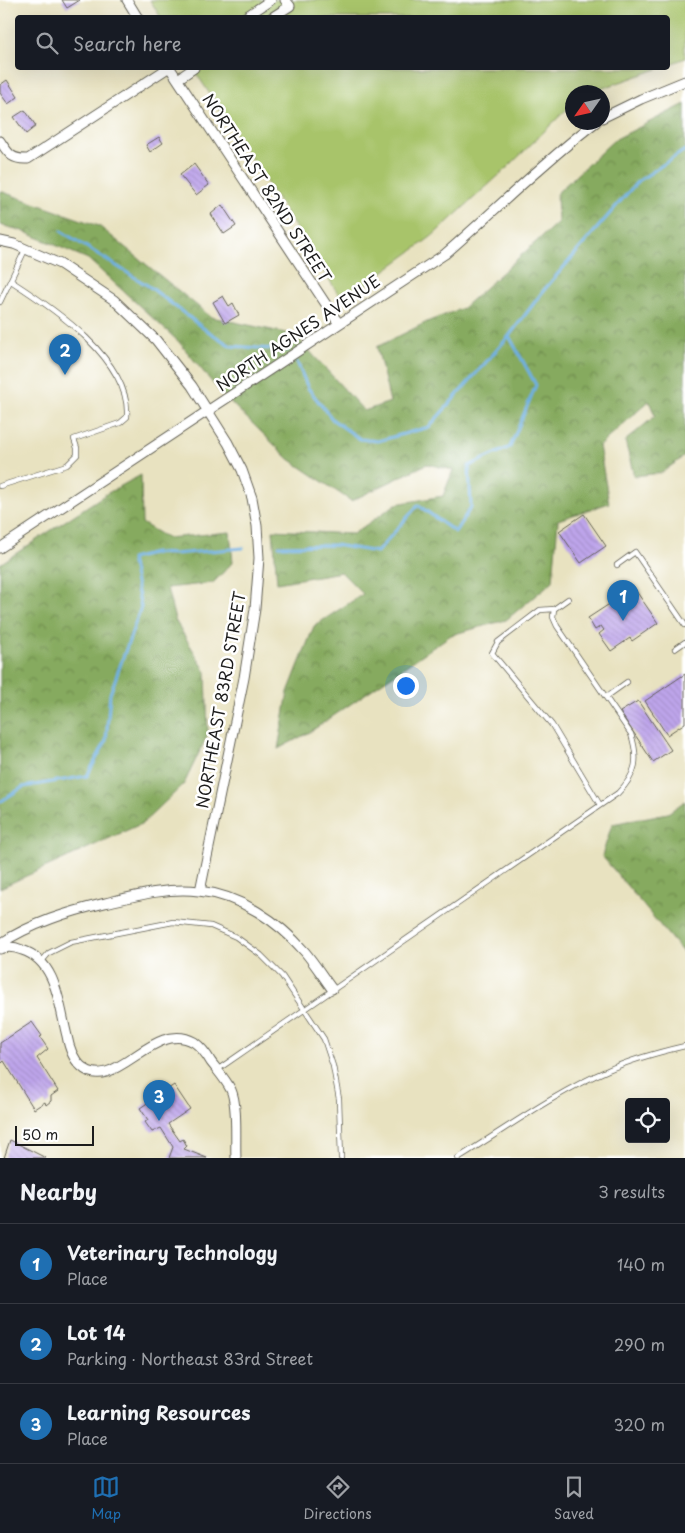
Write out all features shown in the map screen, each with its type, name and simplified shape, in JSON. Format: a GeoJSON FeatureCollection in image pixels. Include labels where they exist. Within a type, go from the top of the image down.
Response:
{"type":"FeatureCollection","features":[{"type":"Feature","properties":{"kind":"street"},"geometry":{"type":"LineString","coordinates":[[127,0],[136,15]]}},
{"type":"Feature","properties":{"kind":"street"},"geometry":{"type":"LineString","coordinates":[[255,10],[260,0]]}},
{"type":"Feature","properties":{"kind":"street"},"geometry":{"type":"LineString","coordinates":[[248,15],[271,0]]}},
{"type":"Feature","properties":{"kind":"street"},"geometry":{"type":"LineString","coordinates":[[274,15],[287,3]]}},
{"type":"Feature","properties":{"kind":"street"},"geometry":{"type":"LineString","coordinates":[[0,140],[13,157],[28,159],[166,70]]}},
{"type":"Feature","properties":{"kind":"street","name":"NORTHEAST 82ND STREET"},"geometry":{"type":"LineString","coordinates":[[171,70],[338,324]]}},
{"type":"Feature","properties":{"kind":"street"},"geometry":{"type":"LineString","coordinates":[[178,79],[191,70]]}},
{"type":"Feature","properties":{"kind":"street"},"geometry":{"type":"LineString","coordinates":[[610,114],[685,81]]}},
{"type":"Feature","properties":{"kind":"street","name":"NORTH AGNES AVENUE"},"geometry":{"type":"LineString","coordinates":[[0,548],[445,254],[491,214],[514,190],[586,130]]}},
{"type":"Feature","properties":{"kind":"street","name":"NORTHEAST 83RD STREET"},"geometry":{"type":"LineString","coordinates":[[0,241],[14,244],[60,264],[114,300],[156,340],[192,386],[228,443],[242,470],[252,498],[258,526],[259,558],[255,609],[244,678],[200,891]]}},
{"type":"Feature","properties":{"kind":"street"},"geometry":{"type":"LineString","coordinates":[[0,944],[15,934],[73,911],[159,892],[200,891],[221,896],[265,916],[288,934],[306,953],[332,989]]}},
{"type":"Feature","properties":{"kind":"street"},"geometry":{"type":"LineString","coordinates":[[0,949],[5,947],[18,948],[30,952],[42,961],[54,984],[69,1047],[74,1058],[82,1068],[92,1072],[104,1073],[115,1070],[148,1047],[171,1037],[184,1038],[195,1042],[205,1052],[231,1090],[234,1101],[236,1158]]}},
{"type":"Feature","properties":{"kind":"lane"},"geometry":{"type":"LineString","coordinates":[[0,302],[26,249]]}},
{"type":"Feature","properties":{"kind":"lane"},"geometry":{"type":"LineString","coordinates":[[0,486],[67,465],[77,455],[74,439],[120,423],[127,417],[128,408],[126,397],[114,373],[94,344],[48,305],[11,281]]}},
{"type":"Feature","properties":{"kind":"lane"},"geometry":{"type":"LineString","coordinates":[[618,565],[635,552],[685,625]]}},
{"type":"Feature","properties":{"kind":"lane"},"geometry":{"type":"LineString","coordinates":[[568,599],[554,609],[540,610],[498,642],[492,653],[552,725],[600,805]]}},
{"type":"Feature","properties":{"kind":"lane"},"geometry":{"type":"LineString","coordinates":[[217,1070],[618,793],[627,784],[633,774],[636,761],[635,747],[631,734],[557,626],[553,617],[554,609]]}},
{"type":"Feature","properties":{"kind":"lane"},"geometry":{"type":"LineString","coordinates":[[675,649],[685,642]]}},
{"type":"Feature","properties":{"kind":"lane"},"geometry":{"type":"LineString","coordinates":[[606,697],[627,682]]}},
{"type":"Feature","properties":{"kind":"lane"},"geometry":{"type":"LineString","coordinates":[[42,961],[49,952],[60,946],[102,935],[173,922],[210,926],[236,937],[261,955],[282,976],[324,1039],[333,1066],[339,1099],[341,1158]]}},
{"type":"Feature","properties":{"kind":"lane"},"geometry":{"type":"LineString","coordinates":[[458,1158],[565,1092],[608,1070],[656,1053],[685,1046]]}},
{"type":"Feature","properties":{"kind":"green space"},"geometry":{"type":"Polygon","coordinates":[[[150,0],[685,0],[685,58],[670,64],[670,15],[159,15],[150,0]]]}},
{"type":"Feature","properties":{"kind":"green space"},"geometry":{"type":"Polygon","coordinates":[[[194,70],[654,70],[610,86],[565,85],[565,111],[507,168],[431,237],[343,301],[194,70]]]}},
{"type":"Feature","properties":{"kind":"green space"},"geometry":{"type":"Polygon","coordinates":[[[685,104],[685,456],[661,473],[634,476],[625,441],[655,416],[649,401],[599,446],[609,503],[558,520],[553,581],[506,620],[451,635],[310,732],[278,749],[288,692],[314,626],[363,594],[341,572],[277,583],[273,530],[353,534],[396,504],[443,496],[453,470],[427,464],[351,501],[289,459],[220,392],[179,342],[88,259],[20,230],[0,225],[0,191],[99,226],[211,317],[295,335],[364,411],[390,402],[377,347],[429,321],[463,308],[558,222],[557,193],[614,140],[685,104]]]}},
{"type":"Feature","properties":{"kind":"green space"},"geometry":{"type":"Polygon","coordinates":[[[141,475],[142,523],[167,538],[230,532],[233,562],[213,583],[167,588],[175,620],[206,672],[208,734],[184,784],[143,823],[0,888],[0,564],[106,494],[141,475]]]}},
{"type":"Feature","properties":{"kind":"green space"},"geometry":{"type":"Polygon","coordinates":[[[685,801],[685,955],[602,856],[612,824],[668,813],[685,801]]]}},
{"type":"Feature","properties":{"kind":"building"},"geometry":{"type":"Polygon","coordinates":[[[62,0],[80,0],[67,8],[62,0]]]}},
{"type":"Feature","properties":{"kind":"building"},"geometry":{"type":"Polygon","coordinates":[[[7,80],[18,97],[8,104],[0,93],[0,85],[7,80]]]}},
{"type":"Feature","properties":{"kind":"building"},"geometry":{"type":"Polygon","coordinates":[[[25,110],[36,126],[26,134],[14,117],[25,110]]]}},
{"type":"Feature","properties":{"kind":"building"},"geometry":{"type":"Polygon","coordinates":[[[159,137],[163,143],[150,152],[146,145],[159,137]]]}},
{"type":"Feature","properties":{"kind":"building"},"geometry":{"type":"Polygon","coordinates":[[[194,164],[209,185],[196,195],[180,175],[194,164]]]}},
{"type":"Feature","properties":{"kind":"building"},"geometry":{"type":"Polygon","coordinates":[[[222,205],[236,226],[224,234],[211,214],[222,205]]]}},
{"type":"Feature","properties":{"kind":"building"},"geometry":{"type":"Polygon","coordinates":[[[223,296],[229,306],[233,303],[239,315],[225,323],[213,302],[223,296]]]}},
{"type":"Feature","properties":{"kind":"building"},"geometry":{"type":"Polygon","coordinates":[[[584,514],[606,546],[581,563],[559,531],[584,514]]]}},
{"type":"Feature","properties":{"kind":"building"},"geometry":{"type":"Polygon","coordinates":[[[634,588],[658,623],[632,641],[630,638],[611,651],[599,634],[604,630],[601,626],[595,630],[588,618],[634,588]]]}},
{"type":"Feature","properties":{"kind":"building"},"geometry":{"type":"Polygon","coordinates":[[[685,674],[685,723],[667,735],[645,701],[685,674]]]}},
{"type":"Feature","properties":{"kind":"building"},"geometry":{"type":"Polygon","coordinates":[[[638,701],[671,750],[653,762],[620,712],[638,701]]]}},
{"type":"Feature","properties":{"kind":"building"},"geometry":{"type":"Polygon","coordinates":[[[32,1022],[48,1049],[37,1058],[58,1091],[51,1096],[51,1101],[46,1105],[45,1102],[34,1109],[4,1061],[2,1063],[0,1060],[0,1043],[32,1022]]]}},
{"type":"Feature","properties":{"kind":"building"},"geometry":{"type":"Polygon","coordinates":[[[174,1085],[190,1109],[168,1124],[180,1141],[183,1139],[187,1146],[184,1149],[207,1158],[169,1158],[173,1147],[161,1128],[152,1132],[145,1122],[148,1120],[140,1108],[174,1085]]]}},
{"type":"Feature","properties":{"kind":"building"},"geometry":{"type":"Polygon","coordinates":[[[10,1140],[46,1158],[4,1158],[10,1140]]]}},
{"type":"Feature","properties":{"kind":"waterway"},"geometry":{"type":"LineString","coordinates":[[279,546],[335,545],[377,552],[418,505],[455,532],[471,507],[469,466],[510,447],[536,385],[509,336],[544,290],[637,182],[685,150]]}},
{"type":"Feature","properties":{"kind":"waterway"},"geometry":{"type":"LineString","coordinates":[[61,231],[150,287],[203,328],[231,346],[288,350]]}},
{"type":"Feature","properties":{"kind":"waterway"},"geometry":{"type":"LineString","coordinates":[[297,362],[308,388],[333,420],[360,439],[378,441],[429,427],[509,336]]}},
{"type":"Feature","properties":{"kind":"waterway"},"geometry":{"type":"LineString","coordinates":[[0,802],[23,787],[87,776],[106,741],[110,694],[141,607],[131,559],[155,553],[174,554],[243,548]]}},
{"type":"Feature","properties":{"kind":"place","name":"Lot 14"},"geometry":{"type":"Point","coordinates":[65,375]}},
{"type":"Feature","properties":{"kind":"place","name":"Veterinary Technology"},"geometry":{"type":"Point","coordinates":[623,621]}},
{"type":"Feature","properties":{"kind":"place","name":"Learning Resources"},"geometry":{"type":"Point","coordinates":[159,1121]}}]}
